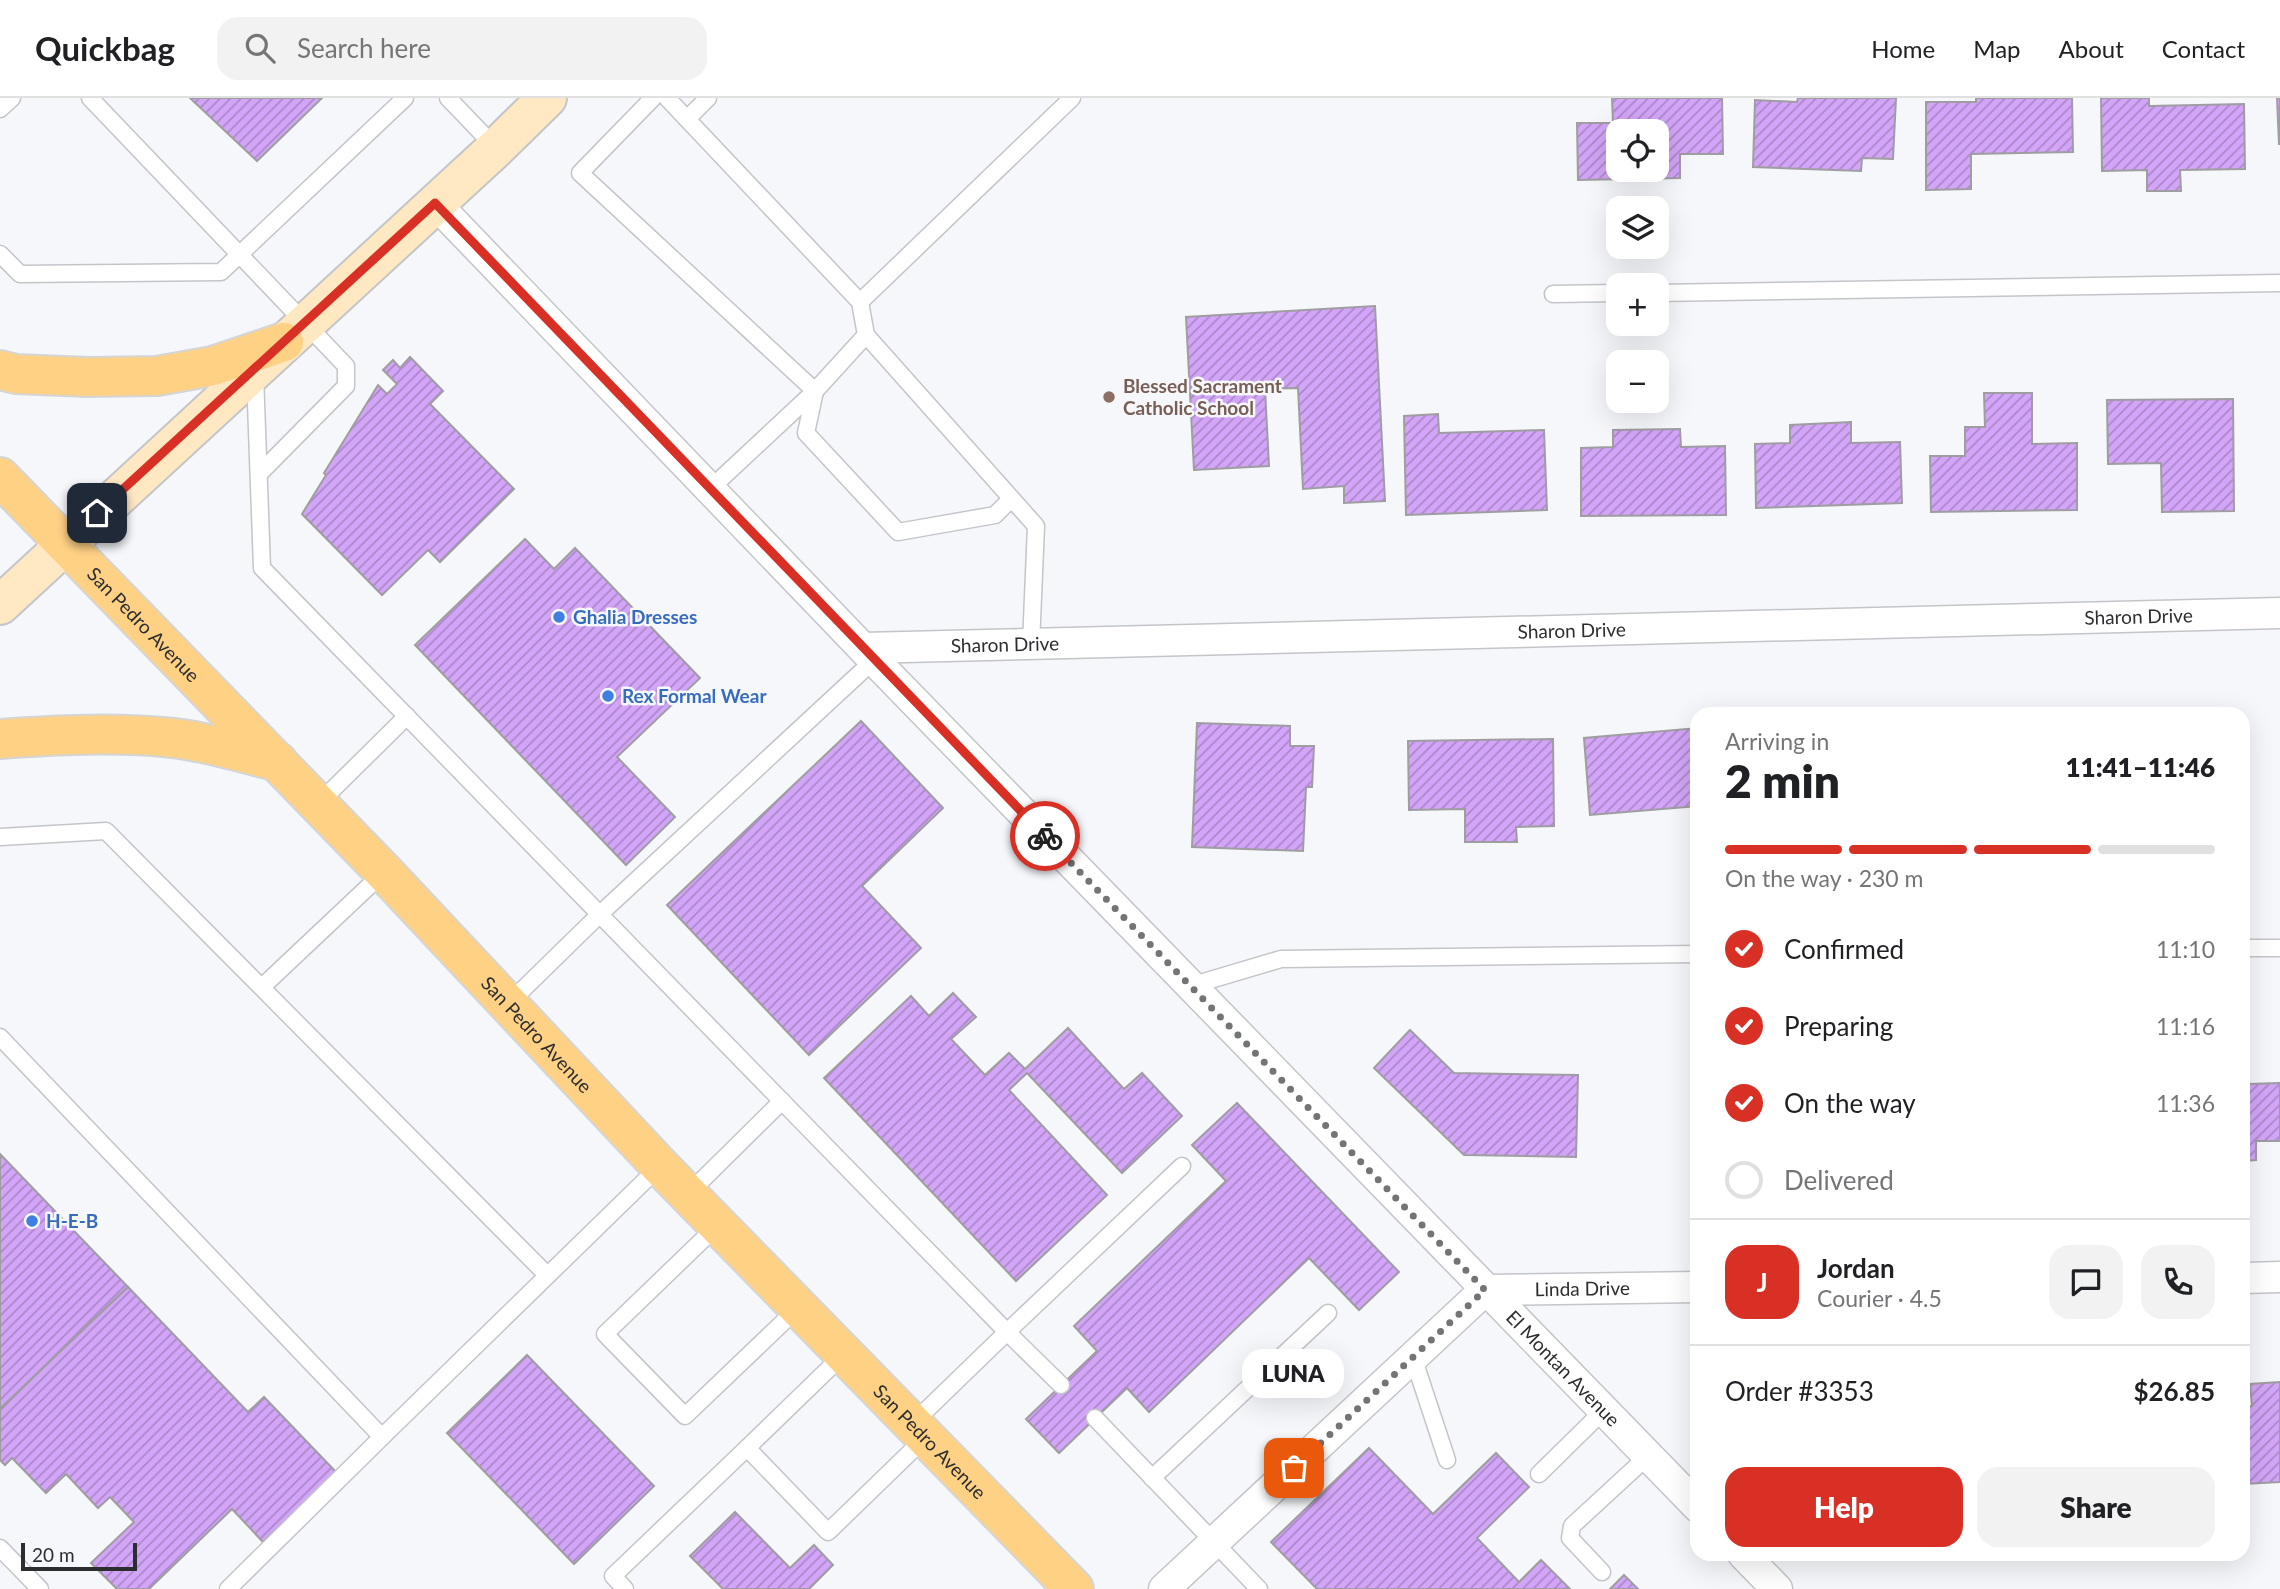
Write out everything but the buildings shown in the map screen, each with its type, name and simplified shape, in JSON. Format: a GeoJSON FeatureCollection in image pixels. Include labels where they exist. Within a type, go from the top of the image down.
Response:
{"type":"FeatureCollection","features":[{"type":"Feature","properties":{"kind":"main road"},"geometry":{"type":"LineString","coordinates":[[0,370],[16,374],[88,377],[157,376],[213,366],[294,332]]}},
{"type":"Feature","properties":{"kind":"main road","name":"San Pedro Avenue"},"geometry":{"type":"LineString","coordinates":[[0,477],[384,872],[660,1166],[1074,1589]]}},
{"type":"Feature","properties":{"kind":"main road"},"geometry":{"type":"LineString","coordinates":[[0,739],[99,736],[172,738],[278,762]]}},
{"type":"Feature","properties":{"kind":"street"},"geometry":{"type":"LineString","coordinates":[[0,606],[547,98]]}},
{"type":"Feature","properties":{"kind":"street","name":"El Montan Avenue"},"geometry":{"type":"LineString","coordinates":[[435,203],[868,654],[1690,1499]]}},
{"type":"Feature","properties":{"kind":"street","name":"Sharon Drive"},"geometry":{"type":"LineString","coordinates":[[868,654],[1031,644],[2280,613]]}},
{"type":"Feature","properties":{"kind":"street"},"geometry":{"type":"LineString","coordinates":[[2250,1278],[2280,1277]]}},
{"type":"Feature","properties":{"kind":"street","name":"Linda Drive"},"geometry":{"type":"LineString","coordinates":[[1485,1290],[1690,1287]]}},
{"type":"Feature","properties":{"kind":"street"},"geometry":{"type":"LineString","coordinates":[[1164,1589],[1485,1290]]}},
{"type":"Feature","properties":{"kind":"street"},"geometry":{"type":"LineString","coordinates":[[1750,1561],[1777,1589]]}},
{"type":"Feature","properties":{"kind":"lane"},"geometry":{"type":"LineString","coordinates":[[0,109],[12,98]]}},
{"type":"Feature","properties":{"kind":"lane"},"geometry":{"type":"LineString","coordinates":[[90,98],[240,254],[294,332],[346,366],[346,386],[259,474]]}},
{"type":"Feature","properties":{"kind":"lane"},"geometry":{"type":"LineString","coordinates":[[0,254],[20,274],[221,272],[405,98]]}},
{"type":"Feature","properties":{"kind":"lane"},"geometry":{"type":"LineString","coordinates":[[447,98],[496,148]]}},
{"type":"Feature","properties":{"kind":"lane"},"geometry":{"type":"LineString","coordinates":[[653,98],[580,173],[816,391]]}},
{"type":"Feature","properties":{"kind":"lane"},"geometry":{"type":"LineString","coordinates":[[667,98],[860,302],[866,335],[1036,526],[1031,644]]}},
{"type":"Feature","properties":{"kind":"lane"},"geometry":{"type":"LineString","coordinates":[[687,119],[708,98]]}},
{"type":"Feature","properties":{"kind":"lane"},"geometry":{"type":"LineString","coordinates":[[860,302],[1072,98]]}},
{"type":"Feature","properties":{"kind":"lane"},"geometry":{"type":"LineString","coordinates":[[1669,293],[2280,283]]}},
{"type":"Feature","properties":{"kind":"lane"},"geometry":{"type":"LineString","coordinates":[[1553,294],[1606,293]]}},
{"type":"Feature","properties":{"kind":"lane"},"geometry":{"type":"LineString","coordinates":[[710,489],[816,391],[866,335]]}},
{"type":"Feature","properties":{"kind":"lane"},"geometry":{"type":"LineString","coordinates":[[255,369],[262,568],[1061,1385]]}},
{"type":"Feature","properties":{"kind":"lane"},"geometry":{"type":"LineString","coordinates":[[816,391],[806,433],[898,531],[995,515],[1011,499]]}},
{"type":"Feature","properties":{"kind":"lane"},"geometry":{"type":"LineString","coordinates":[[508,1004],[868,654]]}},
{"type":"Feature","properties":{"kind":"lane"},"geometry":{"type":"LineString","coordinates":[[318,804],[407,716]]}},
{"type":"Feature","properties":{"kind":"lane"},"geometry":{"type":"LineString","coordinates":[[0,837],[106,831],[548,1275]]}},
{"type":"Feature","properties":{"kind":"lane"},"geometry":{"type":"LineString","coordinates":[[262,987],[384,872]]}},
{"type":"Feature","properties":{"kind":"lane"},"geometry":{"type":"LineString","coordinates":[[2250,948],[2280,948]]}},
{"type":"Feature","properties":{"kind":"lane"},"geometry":{"type":"LineString","coordinates":[[1190,986],[1281,958],[1690,954]]}},
{"type":"Feature","properties":{"kind":"lane"},"geometry":{"type":"LineString","coordinates":[[0,1037],[382,1437]]}},
{"type":"Feature","properties":{"kind":"lane"},"geometry":{"type":"LineString","coordinates":[[688,1194],[782,1101]]}},
{"type":"Feature","properties":{"kind":"lane"},"geometry":{"type":"LineString","coordinates":[[228,1589],[660,1166]]}},
{"type":"Feature","properties":{"kind":"lane"},"geometry":{"type":"LineString","coordinates":[[747,1448],[828,1532],[1007,1332],[1182,1166]]}},
{"type":"Feature","properties":{"kind":"lane"},"geometry":{"type":"LineString","coordinates":[[718,1225],[605,1334],[685,1416],[799,1308]]}},
{"type":"Feature","properties":{"kind":"lane"},"geometry":{"type":"LineString","coordinates":[[1152,1478],[1328,1314]]}},
{"type":"Feature","properties":{"kind":"lane"},"geometry":{"type":"LineString","coordinates":[[625,1589],[613,1576],[844,1354]]}},
{"type":"Feature","properties":{"kind":"lane"},"geometry":{"type":"LineString","coordinates":[[1413,1357],[1447,1460]]}},
{"type":"Feature","properties":{"kind":"lane"},"geometry":{"type":"LineString","coordinates":[[1539,1474],[1603,1411]]}},
{"type":"Feature","properties":{"kind":"lane"},"geometry":{"type":"LineString","coordinates":[[1095,1418],[1259,1589]]}},
{"type":"Feature","properties":{"kind":"lane"},"geometry":{"type":"LineString","coordinates":[[1602,1572],[1570,1538],[1573,1526],[1648,1456]]}},
{"type":"Feature","properties":{"kind":"lane"},"geometry":{"type":"LineString","coordinates":[[0,1548],[40,1589]]}},
{"type":"Feature","properties":{"kind":"way so far"},"geometry":{"type":"LineString","coordinates":[[1045,836],[1485,1290],[1294,1468]]}},
{"type":"Feature","properties":{"kind":"place","name":"Blessed Sacrament Catholic School"},"geometry":{"type":"Point","coordinates":[1109,397]}},
{"type":"Feature","properties":{"kind":"place","name":"Ghalia Dresses"},"geometry":{"type":"Point","coordinates":[559,617]}},
{"type":"Feature","properties":{"kind":"place","name":"Rex Formal Wear"},"geometry":{"type":"Point","coordinates":[608,696]}},
{"type":"Feature","properties":{"kind":"place","name":"H-E-B"},"geometry":{"type":"Point","coordinates":[32,1221]}},
{"type":"Feature","properties":{"kind":"place","name":"LUNA"},"geometry":{"type":"Point","coordinates":[1294,1468]}},
{"type":"Feature","properties":{"kind":"route"},"geometry":{"type":"LineString","coordinates":[[97,513],[435,203],[1045,836]]}}]}
